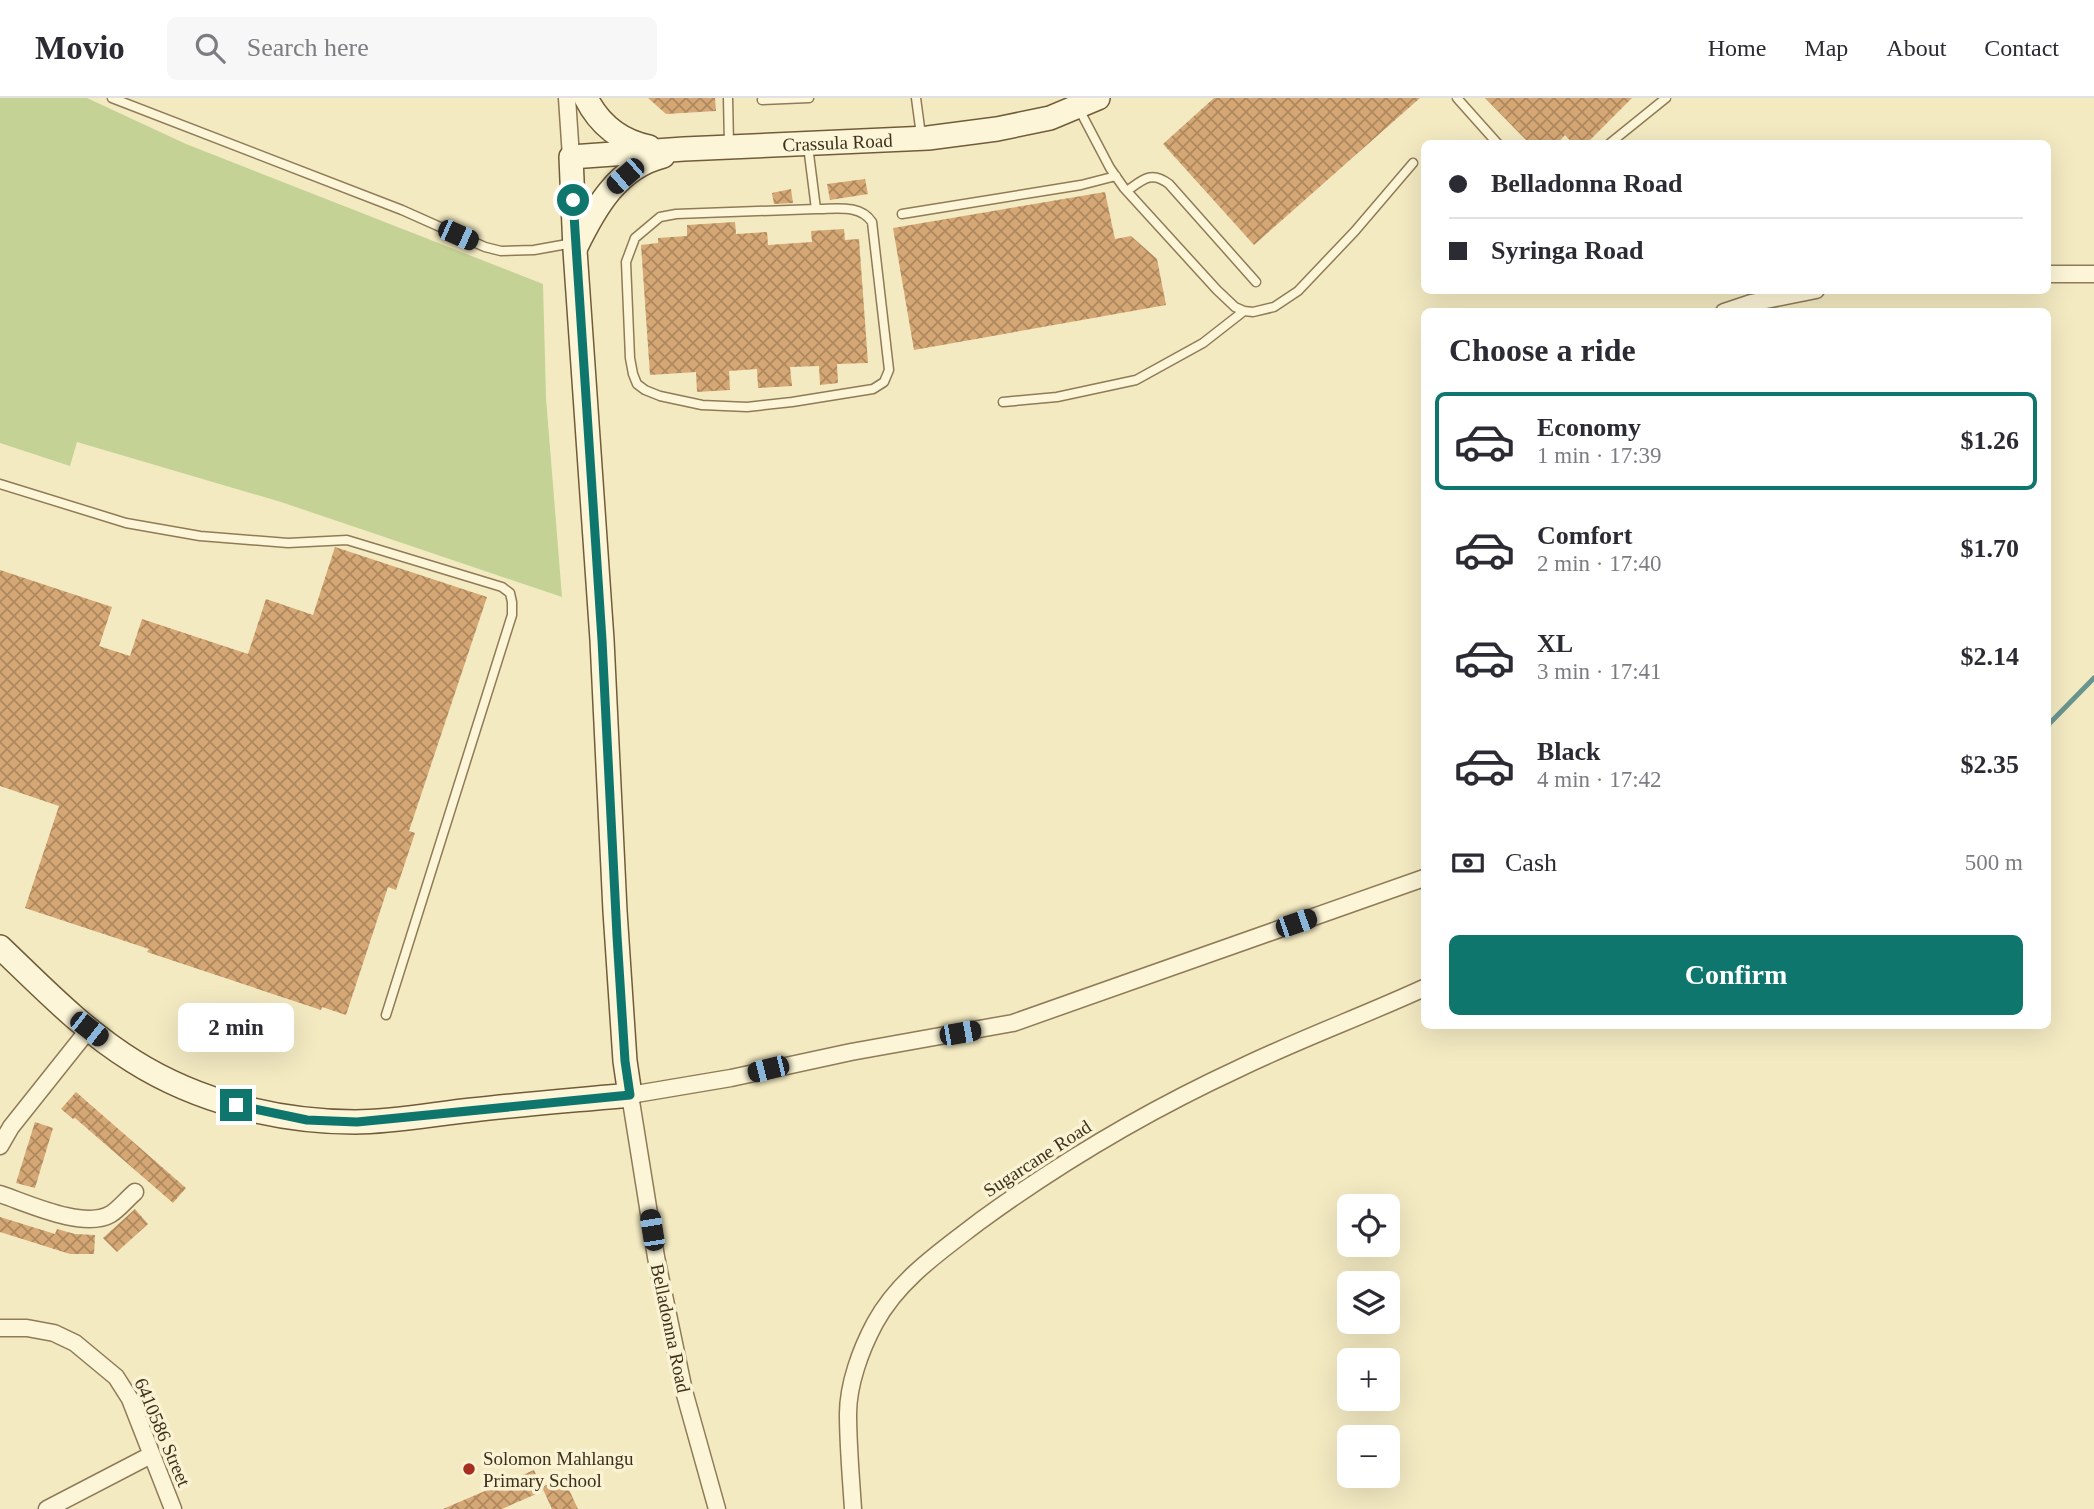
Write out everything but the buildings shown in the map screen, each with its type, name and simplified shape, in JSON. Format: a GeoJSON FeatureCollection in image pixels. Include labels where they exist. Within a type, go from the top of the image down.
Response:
{"type":"FeatureCollection","features":[{"type":"Feature","properties":{"kind":"street","name":"Belladonna Road"},"geometry":{"type":"LineString","coordinates":[[567,98],[602,640],[625,1061],[656,1257],[681,1377],[717,1509]]}},
{"type":"Feature","properties":{"kind":"street"},"geometry":{"type":"LineString","coordinates":[[586,98],[599,119],[620,137],[643,146],[675,150]]}},
{"type":"Feature","properties":{"kind":"street","name":"Crassula Road"},"geometry":{"type":"LineString","coordinates":[[571,156],[921,138],[997,129],[1050,118],[1088,102]]}},
{"type":"Feature","properties":{"kind":"street"},"geometry":{"type":"LineString","coordinates":[[575,246],[614,185],[643,164],[675,150]]}},
{"type":"Feature","properties":{"kind":"street"},"geometry":{"type":"LineString","coordinates":[[2051,274],[2094,274]]}},
{"type":"Feature","properties":{"kind":"street"},"geometry":{"type":"LineString","coordinates":[[1736,308],[1796,294]]}},
{"type":"Feature","properties":{"kind":"street"},"geometry":{"type":"LineString","coordinates":[[0,947],[89,1029],[134,1062],[204,1095],[258,1111],[307,1120],[357,1122],[630,1095],[1013,1023],[1421,879]]}},
{"type":"Feature","properties":{"kind":"street","name":"Sugarcane Road"},"geometry":{"type":"LineString","coordinates":[[853,1509],[848,1411],[853,1381],[875,1323],[893,1296],[920,1267],[1023,1189],[1127,1126],[1239,1068],[1421,989]]}},
{"type":"Feature","properties":{"kind":"street"},"geometry":{"type":"LineString","coordinates":[[0,1146],[11,1127],[89,1029]]}},
{"type":"Feature","properties":{"kind":"street"},"geometry":{"type":"LineString","coordinates":[[0,1194],[83,1220],[96,1220],[111,1214],[135,1192]]}},
{"type":"Feature","properties":{"kind":"street","name":"6410586 Street"},"geometry":{"type":"LineString","coordinates":[[0,1328],[27,1328],[54,1333],[75,1343],[116,1377],[130,1399],[173,1509]]}},
{"type":"Feature","properties":{"kind":"street"},"geometry":{"type":"LineString","coordinates":[[47,1509],[151,1455]]}},
{"type":"Feature","properties":{"kind":"lane"},"geometry":{"type":"LineString","coordinates":[[112,98],[401,210],[485,247],[501,251],[575,246]]}},
{"type":"Feature","properties":{"kind":"lane"},"geometry":{"type":"LineString","coordinates":[[728,98],[730,147]]}},
{"type":"Feature","properties":{"kind":"lane"},"geometry":{"type":"LineString","coordinates":[[762,100],[808,98]]}},
{"type":"Feature","properties":{"kind":"lane"},"geometry":{"type":"LineString","coordinates":[[916,98],[921,138]]}},
{"type":"Feature","properties":{"kind":"lane"},"geometry":{"type":"LineString","coordinates":[[1457,98],[1494,140]]}},
{"type":"Feature","properties":{"kind":"lane"},"geometry":{"type":"LineString","coordinates":[[1614,140],[1666,98]]}},
{"type":"Feature","properties":{"kind":"lane"},"geometry":{"type":"LineString","coordinates":[[1088,102],[1115,176],[1217,290],[1235,307],[1244,311],[1254,312],[1274,307],[1298,291],[1355,232],[1413,163]]}},
{"type":"Feature","properties":{"kind":"lane"},"geometry":{"type":"LineString","coordinates":[[807,143],[816,209]]}},
{"type":"Feature","properties":{"kind":"lane"},"geometry":{"type":"LineString","coordinates":[[902,214],[1080,185],[1115,176]]}},
{"type":"Feature","properties":{"kind":"lane"},"geometry":{"type":"LineString","coordinates":[[1127,191],[1145,178],[1162,178],[1256,282]]}},
{"type":"Feature","properties":{"kind":"lane"},"geometry":{"type":"LineString","coordinates":[[816,209],[860,210],[872,222],[888,370],[884,382],[873,388],[747,407],[681,401],[660,396],[637,384],[630,358],[625,270],[628,253],[635,239],[660,217],[676,214],[816,209]]}},
{"type":"Feature","properties":{"kind":"lane"},"geometry":{"type":"LineString","coordinates":[[1003,402],[1058,397],[1136,380],[1203,343],[1244,311]]}},
{"type":"Feature","properties":{"kind":"lane"},"geometry":{"type":"LineString","coordinates":[[0,484],[126,523],[200,536],[288,543],[347,540],[468,575],[502,587],[510,593],[512,615],[386,1015]]}},
{"type":"Feature","properties":{"kind":"green space"},"geometry":{"type":"Polygon","coordinates":[[[0,98],[87,98],[186,144],[543,284],[546,398],[562,597],[281,502],[77,442],[70,466],[0,443],[0,98]]]}},
{"type":"Feature","properties":{"kind":"waterway"},"geometry":{"type":"LineString","coordinates":[[2051,722],[2094,678]]}},
{"type":"Feature","properties":{"kind":"place","name":"Solomon Mahlangu Primary School"},"geometry":{"type":"Point","coordinates":[469,1469]}},
{"type":"Feature","properties":{"kind":"route"},"geometry":{"type":"LineString","coordinates":[[236,1105],[307,1120],[357,1122],[630,1095],[625,1061],[617,936],[602,640],[573,200]]}}]}
